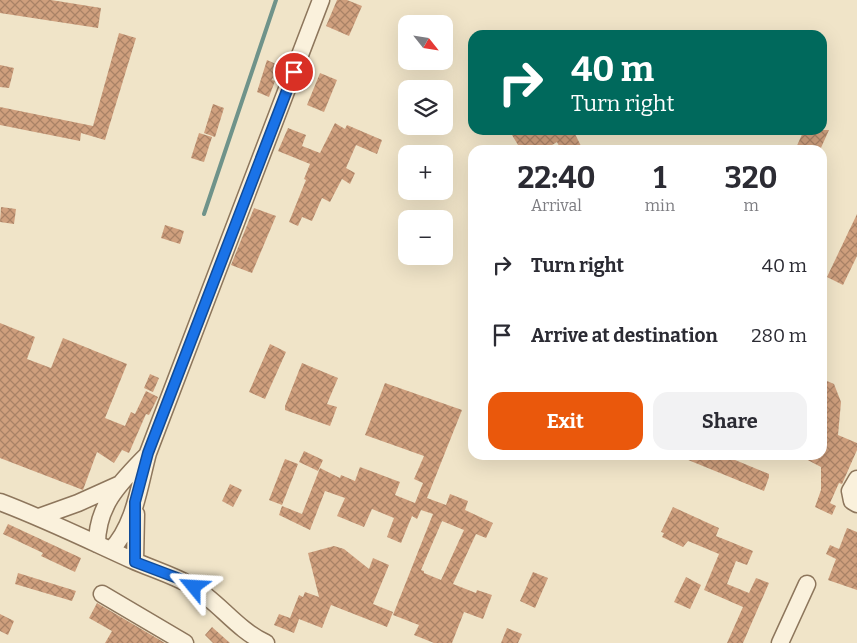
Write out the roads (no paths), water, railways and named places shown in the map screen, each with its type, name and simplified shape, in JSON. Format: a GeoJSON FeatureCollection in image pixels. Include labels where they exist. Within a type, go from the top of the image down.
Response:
{"type":"FeatureCollection","features":[{"type":"Feature","properties":{"kind":"street"},"geometry":{"type":"LineString","coordinates":[[104,547],[123,538],[148,453],[321,0]]}},
{"type":"Feature","properties":{"kind":"street"},"geometry":{"type":"LineString","coordinates":[[104,547],[99,520],[118,485],[148,453]]}},
{"type":"Feature","properties":{"kind":"street"},"geometry":{"type":"LineString","coordinates":[[857,479],[850,491],[852,501],[857,504]]}},
{"type":"Feature","properties":{"kind":"street"},"geometry":{"type":"LineString","coordinates":[[39,517],[78,503],[118,485]]}},
{"type":"Feature","properties":{"kind":"street"},"geometry":{"type":"LineString","coordinates":[[0,502],[39,517],[135,562],[180,579],[208,596],[252,640],[266,643]]}},
{"type":"Feature","properties":{"kind":"street"},"geometry":{"type":"LineString","coordinates":[[135,502],[135,562]]}},
{"type":"Feature","properties":{"kind":"street"},"geometry":{"type":"LineString","coordinates":[[780,643],[807,584]]}},
{"type":"Feature","properties":{"kind":"street"},"geometry":{"type":"LineString","coordinates":[[102,594],[185,643]]}},
{"type":"Feature","properties":{"kind":"waterway"},"geometry":{"type":"LineString","coordinates":[[204,214],[276,0]]}}]}
